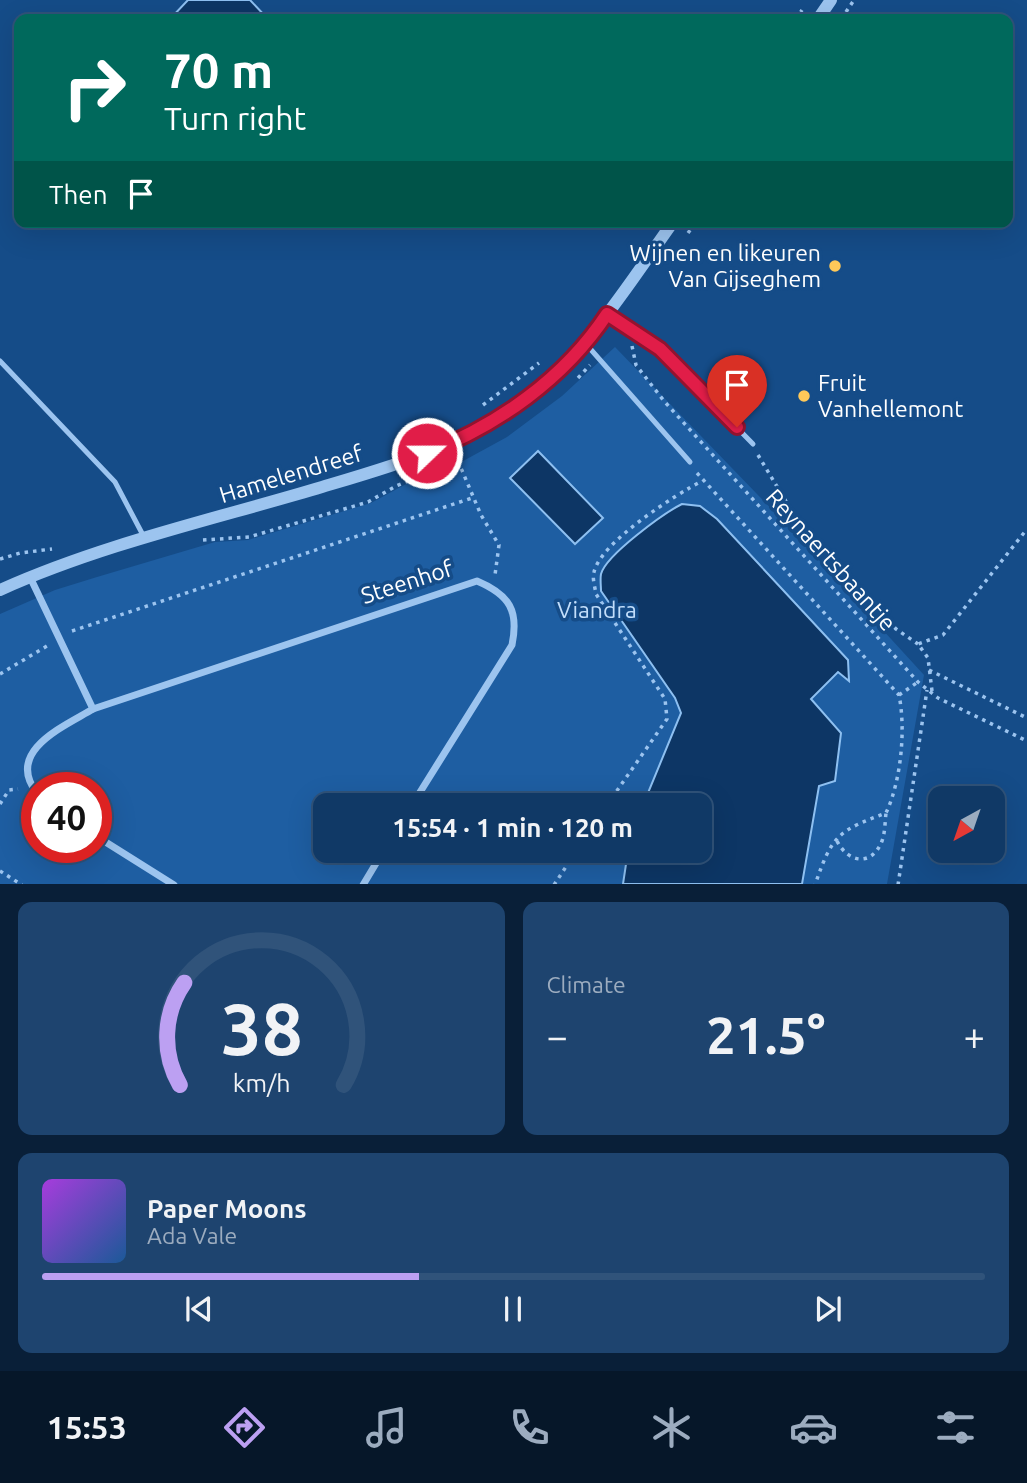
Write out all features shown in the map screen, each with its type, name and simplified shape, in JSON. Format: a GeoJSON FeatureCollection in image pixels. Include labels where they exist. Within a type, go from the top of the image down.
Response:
{"type":"FeatureCollection","features":[{"type":"Feature","properties":{"kind":"street","name":"Hamelendreef"},"geometry":{"type":"LineString","coordinates":[[0,590],[30,576],[402,463],[484,428],[525,400],[585,343],[669,228]]}},
{"type":"Feature","properties":{"kind":"street"},"geometry":{"type":"LineString","coordinates":[[30,576],[93,709]]}},
{"type":"Feature","properties":{"kind":"street","name":"Steenhof"},"geometry":{"type":"LineString","coordinates":[[30,772],[31,753],[41,740],[93,709],[461,584],[477,581],[493,588]]}},
{"type":"Feature","properties":{"kind":"street"},"geometry":{"type":"LineString","coordinates":[[420,793],[512,645],[516,624],[510,605],[493,588]]}},
{"type":"Feature","properties":{"kind":"street"},"geometry":{"type":"LineString","coordinates":[[112,846],[174,884]]}},
{"type":"Feature","properties":{"kind":"street"},"geometry":{"type":"LineString","coordinates":[[363,884],[376,863]]}},
{"type":"Feature","properties":{"kind":"lane"},"geometry":{"type":"LineString","coordinates":[[607,314],[660,349],[753,444]]}},
{"type":"Feature","properties":{"kind":"lane"},"geometry":{"type":"LineString","coordinates":[[585,343],[691,462]]}},
{"type":"Feature","properties":{"kind":"lane"},"geometry":{"type":"LineString","coordinates":[[0,361],[115,481],[145,540]]}},
{"type":"Feature","properties":{"kind":"path","name":"Reynaertsbaantje"},"geometry":{"type":"LineString","coordinates":[[624,338],[631,344],[636,365],[664,401],[918,682],[932,694],[1027,741]]}},
{"type":"Feature","properties":{"kind":"path"},"geometry":{"type":"LineString","coordinates":[[476,410],[543,359]]}},
{"type":"Feature","properties":{"kind":"path"},"geometry":{"type":"LineString","coordinates":[[753,444],[799,523],[896,629],[918,644],[928,658],[932,694]]}},
{"type":"Feature","properties":{"kind":"path"},"geometry":{"type":"LineString","coordinates":[[270,482],[349,459]]}},
{"type":"Feature","properties":{"kind":"path"},"geometry":{"type":"LineString","coordinates":[[458,461],[481,515],[499,545],[493,588]]}},
{"type":"Feature","properties":{"kind":"path"},"geometry":{"type":"LineString","coordinates":[[691,462],[702,481],[900,695],[903,714],[894,796],[886,813],[883,840],[875,854],[864,860],[852,859],[837,841]]}},
{"type":"Feature","properties":{"kind":"path"},"geometry":{"type":"LineString","coordinates":[[615,793],[667,719],[667,708],[665,699],[596,594],[593,573],[602,556],[650,514],[702,481]]}},
{"type":"Feature","properties":{"kind":"path"},"geometry":{"type":"LineString","coordinates":[[0,674],[76,629],[475,497]]}},
{"type":"Feature","properties":{"kind":"path"},"geometry":{"type":"LineString","coordinates":[[918,644],[943,635],[1027,528]]}},
{"type":"Feature","properties":{"kind":"path"},"geometry":{"type":"LineString","coordinates":[[0,559],[20,552],[63,548]]}},
{"type":"Feature","properties":{"kind":"path"},"geometry":{"type":"LineString","coordinates":[[929,670],[1027,718]]}},
{"type":"Feature","properties":{"kind":"path"},"geometry":{"type":"LineString","coordinates":[[900,695],[918,682]]}},
{"type":"Feature","properties":{"kind":"path"},"geometry":{"type":"LineString","coordinates":[[898,884],[928,690]]}},
{"type":"Feature","properties":{"kind":"path"},"geometry":{"type":"LineString","coordinates":[[0,804],[9,790],[21,790]]}},
{"type":"Feature","properties":{"kind":"path"},"geometry":{"type":"LineString","coordinates":[[815,884],[824,859],[845,829],[886,813]]}},
{"type":"Feature","properties":{"kind":"path"},"geometry":{"type":"LineString","coordinates":[[554,884],[568,863]]}},
{"type":"Feature","properties":{"kind":"path"},"geometry":{"type":"LineString","coordinates":[[0,871],[22,884]]}},
{"type":"Feature","properties":{"kind":"green space","name":"Viandra"},"geometry":{"type":"Polygon","coordinates":[[[615,347],[784,522],[924,675],[887,884],[0,884],[0,614],[55,590],[97,577],[215,542],[248,540],[371,503],[408,483],[454,466],[507,437],[562,396],[615,347]]]}},
{"type":"Feature","properties":{"kind":"shaded area"},"geometry":{"type":"Polygon","coordinates":[[[188,0],[250,0],[263,14],[175,14],[188,0]]]}},
{"type":"Feature","properties":{"kind":"shaded area"},"geometry":{"type":"Polygon","coordinates":[[[538,451],[603,518],[575,544],[510,478],[538,451]]]}},
{"type":"Feature","properties":{"kind":"shaded area"},"geometry":{"type":"Polygon","coordinates":[[[682,504],[700,506],[717,519],[848,660],[849,681],[838,672],[811,699],[841,733],[835,781],[819,786],[802,884],[623,884],[626,863],[712,863],[712,793],[648,793],[681,713],[675,698],[601,591],[601,574],[613,556],[662,516],[682,504]]]}},
{"type":"Feature","properties":{"kind":"place","name":"Wijnen en likeuren Van Gijseghem"},"geometry":{"type":"Point","coordinates":[835,266]}},
{"type":"Feature","properties":{"kind":"place","name":"Fruit Vanhellemont"},"geometry":{"type":"Point","coordinates":[804,396]}},
{"type":"Feature","properties":{"kind":"route"},"geometry":{"type":"LineString","coordinates":[[427,453],[484,428],[525,400],[578,352],[607,314],[660,349],[737,427]]}}]}
